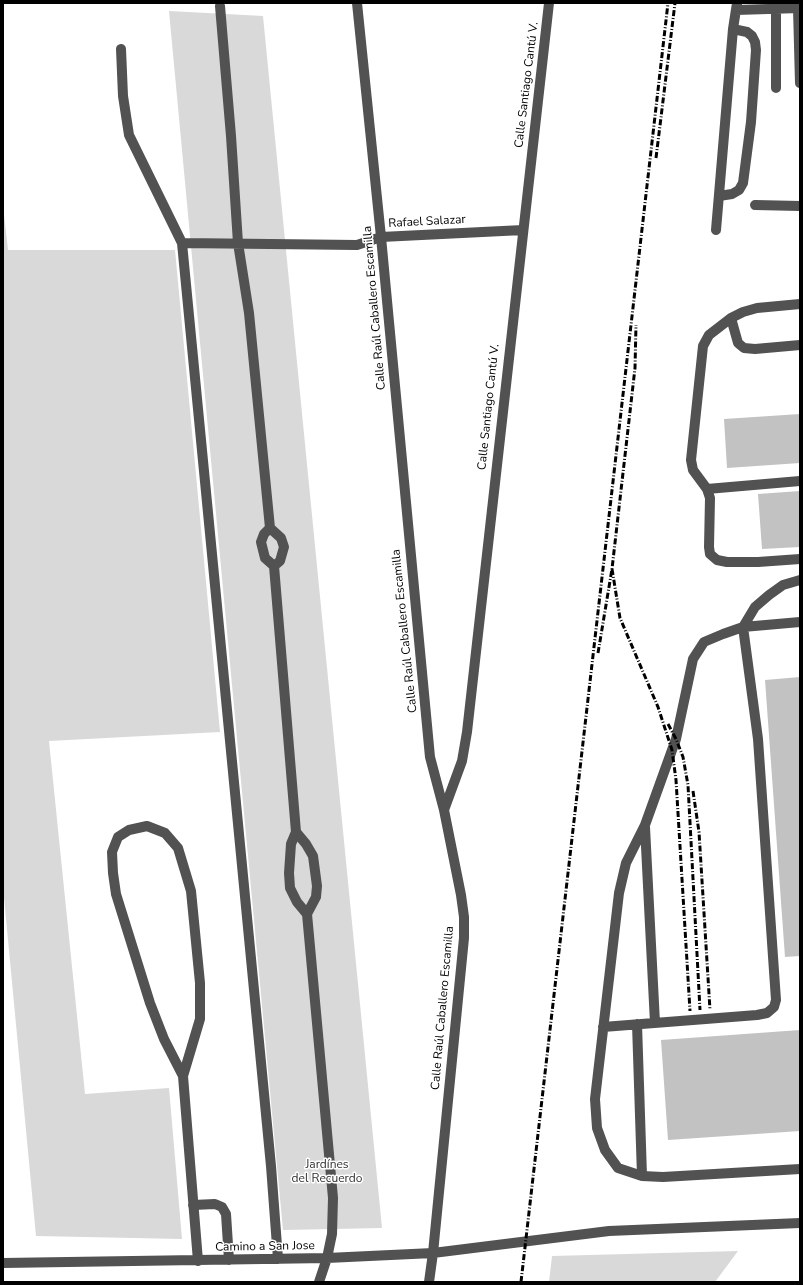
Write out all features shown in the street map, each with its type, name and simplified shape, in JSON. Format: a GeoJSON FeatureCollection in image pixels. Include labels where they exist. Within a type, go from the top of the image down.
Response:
{"type":"FeatureCollection","features":[{"type":"Feature","properties":{"kind":"street","name":"Calle Raúl Caballero Escamilla"},"geometry":{"type":"LineString","coordinates":[[357,3],[381,237],[430,757],[444,810],[461,895],[464,931],[429,1282]]}},
{"type":"Feature","properties":{"kind":"street","name":"Calle Santiago Cantú V."},"geometry":{"type":"LineString","coordinates":[[444,810],[462,761],[467,732],[549,3]]}},
{"type":"Feature","properties":{"kind":"street"},"geometry":{"type":"LineString","coordinates":[[220,6],[238,243],[249,313],[270,528],[281,538],[284,547],[283,554],[274,566],[296,832],[288,856],[290,888],[297,902],[307,914]]}},
{"type":"Feature","properties":{"kind":"street"},"geometry":{"type":"LineString","coordinates":[[716,230],[733,29],[737,6],[799,8],[800,83]]}},
{"type":"Feature","properties":{"kind":"street"},"geometry":{"type":"LineString","coordinates":[[771,6],[776,88]]}},
{"type":"Feature","properties":{"kind":"street"},"geometry":{"type":"LineString","coordinates":[[719,196],[732,194],[739,190],[743,183],[751,122],[756,50],[755,42],[752,36],[747,32],[733,29]]}},
{"type":"Feature","properties":{"kind":"street"},"geometry":{"type":"LineString","coordinates":[[121,49],[123,96],[129,135],[182,242],[270,1158],[278,1259]]}},
{"type":"Feature","properties":{"kind":"street"},"geometry":{"type":"LineString","coordinates":[[755,205],[800,206]]}},
{"type":"Feature","properties":{"kind":"street","name":"Rafael Salazar"},"geometry":{"type":"LineString","coordinates":[[182,242],[357,245],[381,237],[523,230]]}},
{"type":"Feature","properties":{"kind":"street"},"geometry":{"type":"LineString","coordinates":[[800,304],[757,308],[742,312],[709,334],[703,346],[691,460],[693,470],[707,489],[710,498],[710,554],[717,560],[742,562],[800,559]]}},
{"type":"Feature","properties":{"kind":"street"},"geometry":{"type":"LineString","coordinates":[[731,318],[738,343],[744,348],[755,349],[800,345]]}},
{"type":"Feature","properties":{"kind":"street"},"geometry":{"type":"LineString","coordinates":[[707,489],[800,481]]}},
{"type":"Feature","properties":{"kind":"street"},"geometry":{"type":"LineString","coordinates":[[270,528],[264,534],[261,542],[261,550],[265,558],[274,566]]}},
{"type":"Feature","properties":{"kind":"street"},"geometry":{"type":"LineString","coordinates":[[603,1027],[756,1016],[767,1013],[774,1007],[776,1000],[758,739],[742,628],[755,607],[769,595],[783,585],[800,580]]}},
{"type":"Feature","properties":{"kind":"street"},"geometry":{"type":"LineString","coordinates":[[800,622],[742,628],[723,634],[704,642],[693,658],[676,739],[645,825],[626,863],[619,893],[595,1099],[597,1128],[605,1150],[618,1168],[642,1176],[664,1177],[800,1169]]}},
{"type":"Feature","properties":{"kind":"street"},"geometry":{"type":"LineString","coordinates":[[645,825],[654,1023]]}},
{"type":"Feature","properties":{"kind":"street"},"geometry":{"type":"LineString","coordinates":[[183,1076],[164,1039],[150,1003],[116,894],[112,873],[112,852],[118,837],[129,830],[147,826],[165,833],[178,848],[191,891],[200,983],[200,1019],[183,1076],[198,1261]]}},
{"type":"Feature","properties":{"kind":"street"},"geometry":{"type":"LineString","coordinates":[[296,832],[306,844],[313,856],[318,886],[316,897],[307,914],[333,1198],[333,1222],[327,1258],[319,1282]]}},
{"type":"Feature","properties":{"kind":"street"},"geometry":{"type":"LineString","coordinates":[[637,1024],[642,1176]]}},
{"type":"Feature","properties":{"kind":"street"},"geometry":{"type":"LineString","coordinates":[[193,1205],[215,1204],[222,1207],[226,1214],[230,1260]]}},
{"type":"Feature","properties":{"kind":"street","name":"Camino a San Jose"},"geometry":{"type":"LineString","coordinates":[[3,1263],[327,1258],[433,1253],[526,1240],[616,1231],[800,1223]]}},
{"type":"Feature","properties":{"kind":"green space","name":"Jardínes del Recuerdo"},"geometry":{"type":"Polygon","coordinates":[[[169,11],[263,16],[382,1228],[283,1230],[169,11]]]}},
{"type":"Feature","properties":{"kind":"green space"},"geometry":{"type":"Polygon","coordinates":[[[3,205],[8,250],[175,250],[220,732],[49,741],[85,1094],[169,1088],[182,1239],[36,1236],[3,887],[3,205]]]}},
{"type":"Feature","properties":{"kind":"green space"},"geometry":{"type":"Polygon","coordinates":[[[738,1251],[715,1282],[549,1282],[552,1256],[738,1251]]]}},
{"type":"Feature","properties":{"kind":"building"},"geometry":{"type":"Polygon","coordinates":[[[800,414],[800,463],[727,468],[724,419],[800,414]]]}},
{"type":"Feature","properties":{"kind":"building"},"geometry":{"type":"Polygon","coordinates":[[[800,491],[800,547],[762,549],[758,494],[800,491]]]}},
{"type":"Feature","properties":{"kind":"building"},"geometry":{"type":"Polygon","coordinates":[[[800,677],[800,956],[785,957],[765,680],[800,677]]]}},
{"type":"Feature","properties":{"kind":"building"},"geometry":{"type":"Polygon","coordinates":[[[800,1030],[800,1131],[668,1140],[661,1040],[800,1030]]]}},
{"type":"Feature","properties":{"kind":"railway"},"geometry":{"type":"LineString","coordinates":[[521,1282],[668,3]]}},
{"type":"Feature","properties":{"kind":"railway"},"geometry":{"type":"LineString","coordinates":[[656,158],[675,3]]}},
{"type":"Feature","properties":{"kind":"railway"},"geometry":{"type":"LineString","coordinates":[[598,653],[612,569],[635,368],[636,325]]}},
{"type":"Feature","properties":{"kind":"railway"},"geometry":{"type":"LineString","coordinates":[[612,569],[620,618],[658,707],[672,750],[676,780],[690,1011]]}},
{"type":"Feature","properties":{"kind":"railway"},"geometry":{"type":"LineString","coordinates":[[668,724],[683,757],[688,785],[700,1010]]}},
{"type":"Feature","properties":{"kind":"railway"},"geometry":{"type":"LineString","coordinates":[[693,791],[699,832],[710,1010]]}}]}
